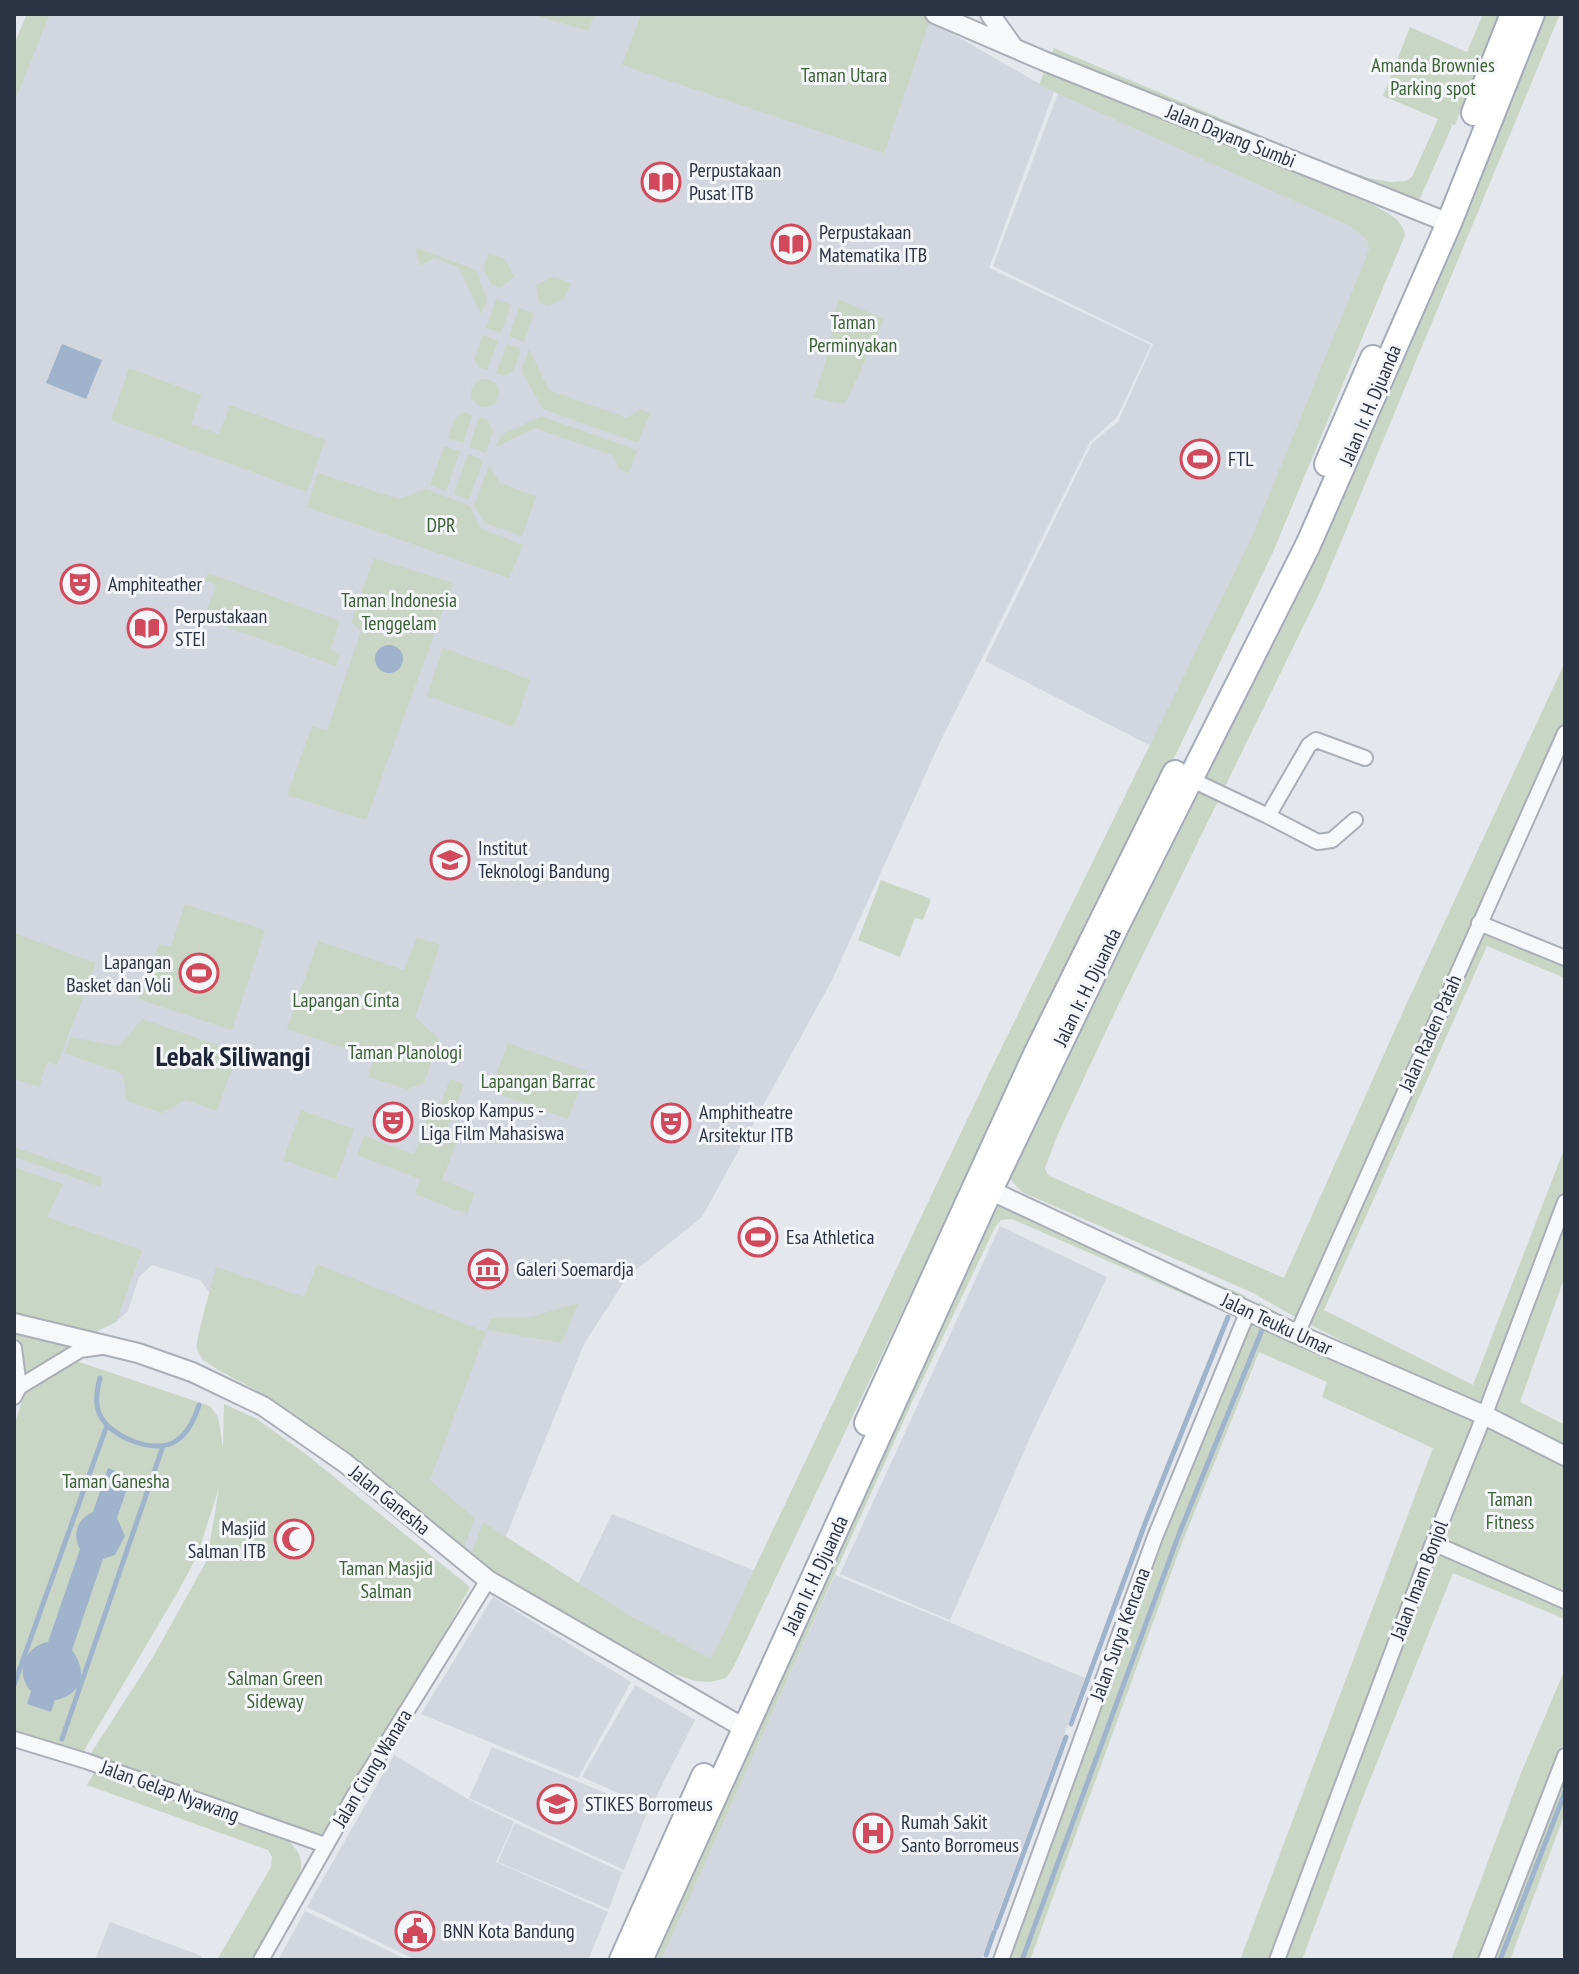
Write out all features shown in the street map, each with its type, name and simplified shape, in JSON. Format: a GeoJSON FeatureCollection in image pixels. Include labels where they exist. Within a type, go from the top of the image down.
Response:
{"type":"FeatureCollection","features":[{"type":"Feature","properties":{"kind":"main road","name":"Jalan Ir. H. Djuanda"},"geometry":{"type":"LineString","coordinates":[[622,1960],[737,1724],[1085,971],[1356,440],[1441,220],[1513,14]]}},
{"type":"Feature","properties":{"kind":"main road","name":"Jalan Ir. H. Djuanda"},"geometry":{"type":"LineString","coordinates":[[1268,611],[1367,372],[1441,220],[1532,14]]}},
{"type":"Feature","properties":{"kind":"main road","name":"Jalan Ir. H. Djuanda"},"geometry":{"type":"LineString","coordinates":[[1085,971],[1190,779],[1240,664]]}},
{"type":"Feature","properties":{"kind":"main road","name":"Jalan Ir. H. Djuanda"},"geometry":{"type":"LineString","coordinates":[[640,1960],[737,1724]]}},
{"type":"Feature","properties":{"kind":"street","name":"Jalan Dayang Sumbi"},"geometry":{"type":"LineString","coordinates":[[935,14],[1441,220]]}},
{"type":"Feature","properties":{"kind":"street"},"geometry":{"type":"LineString","coordinates":[[990,14],[1014,48]]}},
{"type":"Feature","properties":{"kind":"street","name":"Jalan Raden Patah"},"geometry":{"type":"LineString","coordinates":[[1297,1334],[1565,733]]}},
{"type":"Feature","properties":{"kind":"street"},"geometry":{"type":"LineString","coordinates":[[1268,816],[1309,745],[1316,740],[1365,758]]}},
{"type":"Feature","properties":{"kind":"street"},"geometry":{"type":"LineString","coordinates":[[1190,779],[1318,842],[1332,840],[1355,820]]}},
{"type":"Feature","properties":{"kind":"street"},"geometry":{"type":"LineString","coordinates":[[1479,923],[1565,958]]}},
{"type":"Feature","properties":{"kind":"street","name":"Jalan Teuku Umar"},"geometry":{"type":"LineString","coordinates":[[983,1187],[1297,1334],[1484,1415],[1565,1456]]}},
{"type":"Feature","properties":{"kind":"street","name":"Jalan Imam Bonjol"},"geometry":{"type":"LineString","coordinates":[[1277,1960],[1565,1202]]}},
{"type":"Feature","properties":{"kind":"street","name":"Jalan Surya Kencana"},"geometry":{"type":"LineString","coordinates":[[1001,1960],[1155,1537],[1248,1311]]}},
{"type":"Feature","properties":{"kind":"street","name":"Jalan Ganesha"},"geometry":{"type":"LineString","coordinates":[[14,1323],[113,1345],[192,1372],[263,1406],[345,1463],[488,1580],[737,1724]]}},
{"type":"Feature","properties":{"kind":"street"},"geometry":{"type":"LineString","coordinates":[[16,1392],[80,1350],[113,1345]]}},
{"type":"Feature","properties":{"kind":"street"},"geometry":{"type":"LineString","coordinates":[[14,1348],[16,1392]]}},
{"type":"Feature","properties":{"kind":"street"},"geometry":{"type":"LineString","coordinates":[[1433,1543],[1565,1601]]}},
{"type":"Feature","properties":{"kind":"street","name":"Jalan Ciung Wanara"},"geometry":{"type":"LineString","coordinates":[[261,1960],[325,1845],[488,1580]]}},
{"type":"Feature","properties":{"kind":"street","name":"Jalan Gelap Nyawang"},"geometry":{"type":"LineString","coordinates":[[14,1739],[86,1761],[325,1845]]}},
{"type":"Feature","properties":{"kind":"street"},"geometry":{"type":"LineString","coordinates":[[1486,1960],[1565,1756]]}},
{"type":"Feature","properties":{"kind":"shaded area","name":"Institut Teknologi Bandung"},"geometry":{"type":"Polygon","coordinates":[[[27,14],[921,16],[1054,92],[989,268],[1151,345],[1117,417],[1090,442],[941,740],[832,980],[702,1217],[627,1277],[584,1344],[491,1573],[315,1429],[260,1392],[202,1360],[196,1346],[211,1294],[200,1280],[152,1265],[139,1277],[128,1311],[116,1322],[95,1332],[14,1317],[14,45],[27,14]]]}},
{"type":"Feature","properties":{"kind":"shaded area"},"geometry":{"type":"Polygon","coordinates":[[[1060,88],[1365,211],[1384,244],[1157,749],[985,661],[1092,443],[1118,422],[1153,344],[993,266],[1060,88]]]}},
{"type":"Feature","properties":{"kind":"shaded area"},"geometry":{"type":"Polygon","coordinates":[[[1000,1226],[1107,1277],[1032,1433],[950,1620],[840,1574],[1000,1226]]]}},
{"type":"Feature","properties":{"kind":"shaded area"},"geometry":{"type":"Polygon","coordinates":[[[612,1514],[771,1577],[722,1668],[576,1588],[612,1514]]]}},
{"type":"Feature","properties":{"kind":"shaded area","name":"Rumah Sakit Santo Borromeus"},"geometry":{"type":"Polygon","coordinates":[[[835,1575],[1085,1678],[981,1960],[660,1960],[835,1575]]]}},
{"type":"Feature","properties":{"kind":"shaded area"},"geometry":{"type":"Polygon","coordinates":[[[493,1597],[631,1682],[578,1778],[421,1714],[493,1597]]]}},
{"type":"Feature","properties":{"kind":"shaded area"},"geometry":{"type":"Polygon","coordinates":[[[635,1685],[695,1720],[651,1807],[582,1777],[635,1685]]]}},
{"type":"Feature","properties":{"kind":"shaded area","name":"STIKES Borromeus"},"geometry":{"type":"Polygon","coordinates":[[[492,1747],[648,1810],[624,1870],[469,1798],[492,1747]]]}},
{"type":"Feature","properties":{"kind":"shaded area"},"geometry":{"type":"Polygon","coordinates":[[[394,1755],[466,1798],[514,1822],[496,1862],[608,1912],[588,1960],[416,1960],[307,1907],[394,1755]]]}},
{"type":"Feature","properties":{"kind":"shaded area"},"geometry":{"type":"Polygon","coordinates":[[[515,1823],[622,1872],[609,1909],[498,1862],[515,1823]]]}},
{"type":"Feature","properties":{"kind":"shaded area"},"geometry":{"type":"Polygon","coordinates":[[[305,1911],[408,1960],[278,1960],[305,1911]]]}},
{"type":"Feature","properties":{"kind":"shaded area"},"geometry":{"type":"Polygon","coordinates":[[[110,1922],[202,1956],[201,1960],[95,1960],[110,1922]]]}},
{"type":"Feature","properties":{"kind":"green space"},"geometry":{"type":"Polygon","coordinates":[[[27,14],[50,14],[14,103],[14,45],[27,14]]]}},
{"type":"Feature","properties":{"kind":"green space"},"geometry":{"type":"Polygon","coordinates":[[[532,14],[594,14],[588,31],[532,14]]]}},
{"type":"Feature","properties":{"kind":"green space","name":"Taman Utara"},"geometry":{"type":"Polygon","coordinates":[[[641,14],[932,14],[884,153],[622,65],[641,14]]]}},
{"type":"Feature","properties":{"kind":"green space","name":"Amanda Brownies Parking spot"},"geometry":{"type":"Polygon","coordinates":[[[1483,14],[1499,14],[1455,125],[1450,124],[1452,126],[1422,194],[1419,200],[1407,203],[1049,61],[1054,48],[1322,161],[1368,178],[1406,181],[1412,177],[1438,119],[1383,96],[1410,27],[1467,52],[1483,14]]]}},
{"type":"Feature","properties":{"kind":"green space"},"geometry":{"type":"Polygon","coordinates":[[[1537,14],[1560,14],[1321,590],[1113,1016],[1045,1168],[1048,1175],[1284,1278],[1565,662],[1565,727],[1297,1318],[1251,1292],[1022,1192],[1010,1179],[1262,660],[1537,14]]]}},
{"type":"Feature","properties":{"kind":"green space"},"geometry":{"type":"Polygon","coordinates":[[[1046,67],[1371,204],[1397,220],[1405,235],[1273,552],[1176,754],[1038,1026],[734,1666],[726,1678],[710,1682],[695,1681],[672,1673],[506,1582],[470,1558],[483,1522],[632,1617],[710,1658],[715,1652],[993,1065],[1252,537],[1369,250],[1367,239],[1350,226],[1039,85],[1046,67]]]}},
{"type":"Feature","properties":{"kind":"green space"},"geometry":{"type":"Polygon","coordinates":[[[415,247],[476,270],[487,299],[481,314],[458,267],[434,258],[420,266],[415,247]]]}},
{"type":"Feature","properties":{"kind":"green space"},"geometry":{"type":"Polygon","coordinates":[[[489,253],[505,259],[514,277],[500,288],[492,285],[483,269],[489,253]]]}},
{"type":"Feature","properties":{"kind":"green space"},"geometry":{"type":"Polygon","coordinates":[[[554,277],[571,283],[564,299],[547,306],[539,302],[536,285],[554,277]]]}},
{"type":"Feature","properties":{"kind":"green space"},"geometry":{"type":"Polygon","coordinates":[[[496,299],[511,305],[501,333],[486,328],[496,299]]]}},
{"type":"Feature","properties":{"kind":"green space","name":"Taman Perminyakan"},"geometry":{"type":"Polygon","coordinates":[[[838,299],[884,319],[845,404],[813,398],[825,364],[838,299]]]}},
{"type":"Feature","properties":{"kind":"green space"},"geometry":{"type":"Polygon","coordinates":[[[519,308],[534,313],[524,342],[509,336],[519,308]]]}},
{"type":"Feature","properties":{"kind":"green space"},"geometry":{"type":"Polygon","coordinates":[[[483,335],[498,341],[487,370],[479,367],[474,359],[483,335]]]}},
{"type":"Feature","properties":{"kind":"green space"},"geometry":{"type":"Polygon","coordinates":[[[507,344],[521,349],[514,370],[504,376],[496,373],[507,344]]]}},
{"type":"Feature","properties":{"kind":"green space"},"geometry":{"type":"Polygon","coordinates":[[[529,349],[549,390],[627,418],[640,409],[650,413],[638,443],[543,409],[521,371],[529,349]]]}},
{"type":"Feature","properties":{"kind":"green space"},"geometry":{"type":"Polygon","coordinates":[[[129,368],[201,395],[191,424],[219,434],[230,405],[325,440],[307,492],[111,420],[129,368]]]}},
{"type":"Feature","properties":{"kind":"green space"},"geometry":{"type":"Polygon","coordinates":[[[485,379],[495,383],[499,393],[495,403],[485,407],[475,403],[471,393],[475,383],[485,379]]]}},
{"type":"Feature","properties":{"kind":"green space"},"geometry":{"type":"Polygon","coordinates":[[[464,412],[472,415],[463,443],[448,438],[455,418],[464,412]]]}},
{"type":"Feature","properties":{"kind":"green space"},"geometry":{"type":"Polygon","coordinates":[[[541,416],[637,450],[629,473],[619,469],[612,455],[535,428],[496,447],[501,435],[541,416]]]}},
{"type":"Feature","properties":{"kind":"green space"},"geometry":{"type":"Polygon","coordinates":[[[479,417],[487,420],[493,431],[486,453],[469,447],[479,417]]]}},
{"type":"Feature","properties":{"kind":"green space"},"geometry":{"type":"Polygon","coordinates":[[[444,446],[460,451],[446,491],[430,485],[444,446]]]}},
{"type":"Feature","properties":{"kind":"green space"},"geometry":{"type":"Polygon","coordinates":[[[468,454],[483,460],[469,500],[454,494],[468,454]]]}},
{"type":"Feature","properties":{"kind":"green space"},"geometry":{"type":"Polygon","coordinates":[[[489,465],[500,483],[536,496],[522,536],[485,523],[474,506],[489,465]]]}},
{"type":"Feature","properties":{"kind":"green space","name":"DPR"},"geometry":{"type":"Polygon","coordinates":[[[318,473],[399,499],[426,489],[470,506],[480,528],[523,545],[509,578],[307,507],[318,473]]]}},
{"type":"Feature","properties":{"kind":"green space","name":"Taman Indonesia Tenggelam"},"geometry":{"type":"Polygon","coordinates":[[[374,558],[453,583],[366,820],[287,795],[312,726],[327,731],[361,631],[351,622],[374,558]]]}},
{"type":"Feature","properties":{"kind":"green space"},"geometry":{"type":"Polygon","coordinates":[[[208,573],[340,621],[330,650],[340,654],[336,666],[204,619],[216,585],[205,581],[208,573]]]}},
{"type":"Feature","properties":{"kind":"green space"},"geometry":{"type":"Polygon","coordinates":[[[443,648],[530,679],[514,727],[427,696],[443,648]]]}},
{"type":"Feature","properties":{"kind":"green space"},"geometry":{"type":"Polygon","coordinates":[[[881,880],[931,899],[923,920],[915,918],[900,957],[858,940],[881,880]]]}},
{"type":"Feature","properties":{"kind":"green space","name":"Lapangan Basket dan Voli"},"geometry":{"type":"Polygon","coordinates":[[[185,904],[265,930],[232,1030],[138,999],[159,944],[171,946],[185,904]]]}},
{"type":"Feature","properties":{"kind":"green space"},"geometry":{"type":"Polygon","coordinates":[[[1480,924],[1565,961],[1565,978],[1487,946],[1324,1310],[1473,1385],[1565,1147],[1565,1199],[1483,1413],[1301,1320],[1480,924]]]}},
{"type":"Feature","properties":{"kind":"green space"},"geometry":{"type":"Polygon","coordinates":[[[14,933],[96,963],[57,1065],[47,1062],[39,1087],[14,1079],[14,933]]]}},
{"type":"Feature","properties":{"kind":"green space","name":"Lapangan Cinta"},"geometry":{"type":"Polygon","coordinates":[[[417,937],[440,945],[415,1017],[439,1039],[424,1083],[407,1089],[368,1077],[374,1058],[287,1029],[318,941],[404,970],[417,937]]]}},
{"type":"Feature","properties":{"kind":"green space"},"geometry":{"type":"Polygon","coordinates":[[[142,1019],[238,1052],[217,1111],[186,1100],[162,1113],[127,1101],[123,1074],[65,1053],[70,1037],[119,1046],[142,1019]]]}},
{"type":"Feature","properties":{"kind":"green space","name":"Lapangan Barrac"},"geometry":{"type":"Polygon","coordinates":[[[508,1043],[587,1071],[568,1119],[490,1091],[508,1043]]]}},
{"type":"Feature","properties":{"kind":"green space"},"geometry":{"type":"Polygon","coordinates":[[[450,1079],[464,1084],[447,1130],[459,1136],[442,1180],[475,1193],[467,1214],[415,1194],[420,1179],[357,1155],[364,1136],[414,1154],[429,1114],[436,1116],[450,1079]]]}},
{"type":"Feature","properties":{"kind":"green space"},"geometry":{"type":"Polygon","coordinates":[[[301,1110],[354,1129],[336,1179],[283,1160],[301,1110]]]}},
{"type":"Feature","properties":{"kind":"green space"},"geometry":{"type":"Polygon","coordinates":[[[14,1147],[102,1177],[101,1187],[14,1157],[14,1147]]]}},
{"type":"Feature","properties":{"kind":"green space"},"geometry":{"type":"Polygon","coordinates":[[[14,1167],[63,1184],[47,1217],[142,1250],[116,1322],[95,1332],[14,1317],[14,1167]]]}},
{"type":"Feature","properties":{"kind":"green space"},"geometry":{"type":"Polygon","coordinates":[[[1027,1201],[1246,1296],[1238,1318],[1012,1219],[1001,1220],[913,1400],[661,1960],[650,1960],[995,1203],[1027,1201]]]}},
{"type":"Feature","properties":{"kind":"green space"},"geometry":{"type":"Polygon","coordinates":[[[1565,1206],[1565,1276],[1520,1402],[1565,1425],[1565,1453],[1487,1414],[1565,1206]]]}},
{"type":"Feature","properties":{"kind":"green space"},"geometry":{"type":"Polygon","coordinates":[[[317,1264],[486,1332],[430,1480],[474,1518],[463,1551],[340,1448],[288,1410],[215,1368],[200,1355],[197,1343],[216,1267],[304,1297],[317,1264]]]}},
{"type":"Feature","properties":{"kind":"green space"},"geometry":{"type":"Polygon","coordinates":[[[1259,1302],[1296,1324],[1481,1417],[1276,1960],[1240,1960],[1433,1448],[1322,1397],[1327,1382],[1259,1352],[1182,1543],[1030,1960],[1009,1960],[1161,1541],[1259,1302]]]}},
{"type":"Feature","properties":{"kind":"green space"},"geometry":{"type":"Polygon","coordinates":[[[578,1303],[562,1343],[487,1330],[491,1318],[527,1318],[578,1303]]]}},
{"type":"Feature","properties":{"kind":"green space"},"geometry":{"type":"Polygon","coordinates":[[[14,1326],[80,1344],[26,1381],[14,1326]]]}},
{"type":"Feature","properties":{"kind":"green space"},"geometry":{"type":"Polygon","coordinates":[[[73,1360],[210,1406],[218,1417],[223,1447],[224,1404],[257,1419],[307,1455],[470,1587],[383,1748],[325,1845],[86,1761],[153,1657],[207,1560],[219,1488],[197,1556],[82,1754],[14,1738],[14,1426],[26,1389],[73,1360]]]}},
{"type":"Feature","properties":{"kind":"green space","name":"Taman Fitness"},"geometry":{"type":"Polygon","coordinates":[[[1486,1420],[1565,1459],[1565,1595],[1438,1542],[1486,1420]]]}},
{"type":"Feature","properties":{"kind":"green space"},"geometry":{"type":"Polygon","coordinates":[[[1433,1549],[1565,1604],[1565,1619],[1453,1573],[1361,1802],[1302,1960],[1279,1960],[1433,1549]]]}},
{"type":"Feature","properties":{"kind":"green space"},"geometry":{"type":"Polygon","coordinates":[[[1565,1669],[1565,1739],[1480,1960],[1451,1960],[1521,1773],[1565,1669]]]}},
{"type":"Feature","properties":{"kind":"green space"},"geometry":{"type":"Polygon","coordinates":[[[1565,1759],[1565,1813],[1510,1960],[1487,1960],[1565,1759]]]}},
{"type":"Feature","properties":{"kind":"green space"},"geometry":{"type":"Polygon","coordinates":[[[94,1773],[285,1838],[294,1847],[301,1861],[298,1879],[252,1960],[217,1960],[271,1867],[272,1857],[268,1850],[87,1785],[94,1773]]]}},
{"type":"Feature","properties":{"kind":"water"},"geometry":{"type":"Polygon","coordinates":[[[62,344],[102,360],[86,399],[46,383],[62,344]]]}},
{"type":"Feature","properties":{"kind":"water"},"geometry":{"type":"Polygon","coordinates":[[[389,645],[399,649],[403,659],[399,669],[389,673],[379,669],[375,659],[379,649],[389,645]]]}},
{"type":"Feature","properties":{"kind":"water"},"geometry":{"type":"Polygon","coordinates":[[[108,1468],[131,1477],[117,1518],[125,1536],[115,1555],[103,1559],[72,1650],[80,1666],[80,1681],[72,1693],[55,1700],[51,1712],[27,1704],[31,1691],[23,1676],[24,1661],[33,1649],[48,1642],[80,1549],[76,1538],[78,1528],[83,1519],[93,1512],[108,1468]]]}},
{"type":"Feature","properties":{"kind":"waterway"},"geometry":{"type":"LineString","coordinates":[[1071,1724],[1146,1521],[1228,1317]]}},
{"type":"Feature","properties":{"kind":"waterway"},"geometry":{"type":"LineString","coordinates":[[1022,1960],[1179,1534],[1262,1330]]}},
{"type":"Feature","properties":{"kind":"waterway"},"geometry":{"type":"LineString","coordinates":[[100,1378],[97,1392],[100,1415],[113,1430],[134,1442],[157,1446],[176,1441],[190,1425],[199,1405]]}},
{"type":"Feature","properties":{"kind":"waterway"},"geometry":{"type":"LineString","coordinates":[[14,1685],[107,1425]]}},
{"type":"Feature","properties":{"kind":"waterway"},"geometry":{"type":"LineString","coordinates":[[62,1739],[163,1446]]}},
{"type":"Feature","properties":{"kind":"waterway"},"geometry":{"type":"LineString","coordinates":[[996,1928],[1066,1737]]}},
{"type":"Feature","properties":{"kind":"waterway"},"geometry":{"type":"LineString","coordinates":[[1500,1960],[1565,1792]]}},
{"type":"Feature","properties":{"kind":"waterway"},"geometry":{"type":"LineString","coordinates":[[986,1955],[994,1932]]}},
{"type":"Feature","properties":{"kind":"place","name":"Perpustakaan Pusat ITB"},"geometry":{"type":"Point","coordinates":[661,182]}},
{"type":"Feature","properties":{"kind":"place","name":"Perpustakaan Matematika ITB"},"geometry":{"type":"Point","coordinates":[791,244]}},
{"type":"Feature","properties":{"kind":"place","name":"FTL"},"geometry":{"type":"Point","coordinates":[1200,459]}},
{"type":"Feature","properties":{"kind":"place","name":"Amphiteather"},"geometry":{"type":"Point","coordinates":[80,584]}},
{"type":"Feature","properties":{"kind":"place","name":"Perpustakaan STEI"},"geometry":{"type":"Point","coordinates":[147,628]}},
{"type":"Feature","properties":{"kind":"place","name":"Institut Teknologi Bandung"},"geometry":{"type":"Point","coordinates":[450,860]}},
{"type":"Feature","properties":{"kind":"place","name":"Lapangan Basket dan Voli"},"geometry":{"type":"Point","coordinates":[199,973]}},
{"type":"Feature","properties":{"kind":"place","name":"Bioskop Kampus - Liga Film Mahasiswa"},"geometry":{"type":"Point","coordinates":[393,1122]}},
{"type":"Feature","properties":{"kind":"place","name":"Amphitheatre Arsitektur ITB"},"geometry":{"type":"Point","coordinates":[671,1123]}},
{"type":"Feature","properties":{"kind":"place","name":"Esa Athletica"},"geometry":{"type":"Point","coordinates":[758,1237]}},
{"type":"Feature","properties":{"kind":"place","name":"Galeri Soemardja"},"geometry":{"type":"Point","coordinates":[488,1269]}},
{"type":"Feature","properties":{"kind":"place","name":"Masjid Salman ITB"},"geometry":{"type":"Point","coordinates":[294,1539]}},
{"type":"Feature","properties":{"kind":"place","name":"STIKES Borromeus"},"geometry":{"type":"Point","coordinates":[557,1804]}},
{"type":"Feature","properties":{"kind":"place","name":"Rumah Sakit Santo Borromeus"},"geometry":{"type":"Point","coordinates":[873,1833]}},
{"type":"Feature","properties":{"kind":"place","name":"BNN Kota Bandung"},"geometry":{"type":"Point","coordinates":[415,1931]}},
{"type":"Feature","properties":{"kind":"district","name":"Lebak Siliwangi"},"geometry":{"type":"Point","coordinates":[233,1055]}},
{"type":"Feature","properties":{"kind":"park label","name":"Taman Planologi"},"geometry":{"type":"Point","coordinates":[405,1052]}},
{"type":"Feature","properties":{"kind":"park label","name":"Taman Ganesha"},"geometry":{"type":"Point","coordinates":[116,1481]}},
{"type":"Feature","properties":{"kind":"park label","name":"Taman Masjid Salman"},"geometry":{"type":"Point","coordinates":[386,1580]}},
{"type":"Feature","properties":{"kind":"park label","name":"Salman Green Sideway"},"geometry":{"type":"Point","coordinates":[275,1690]}}]}
